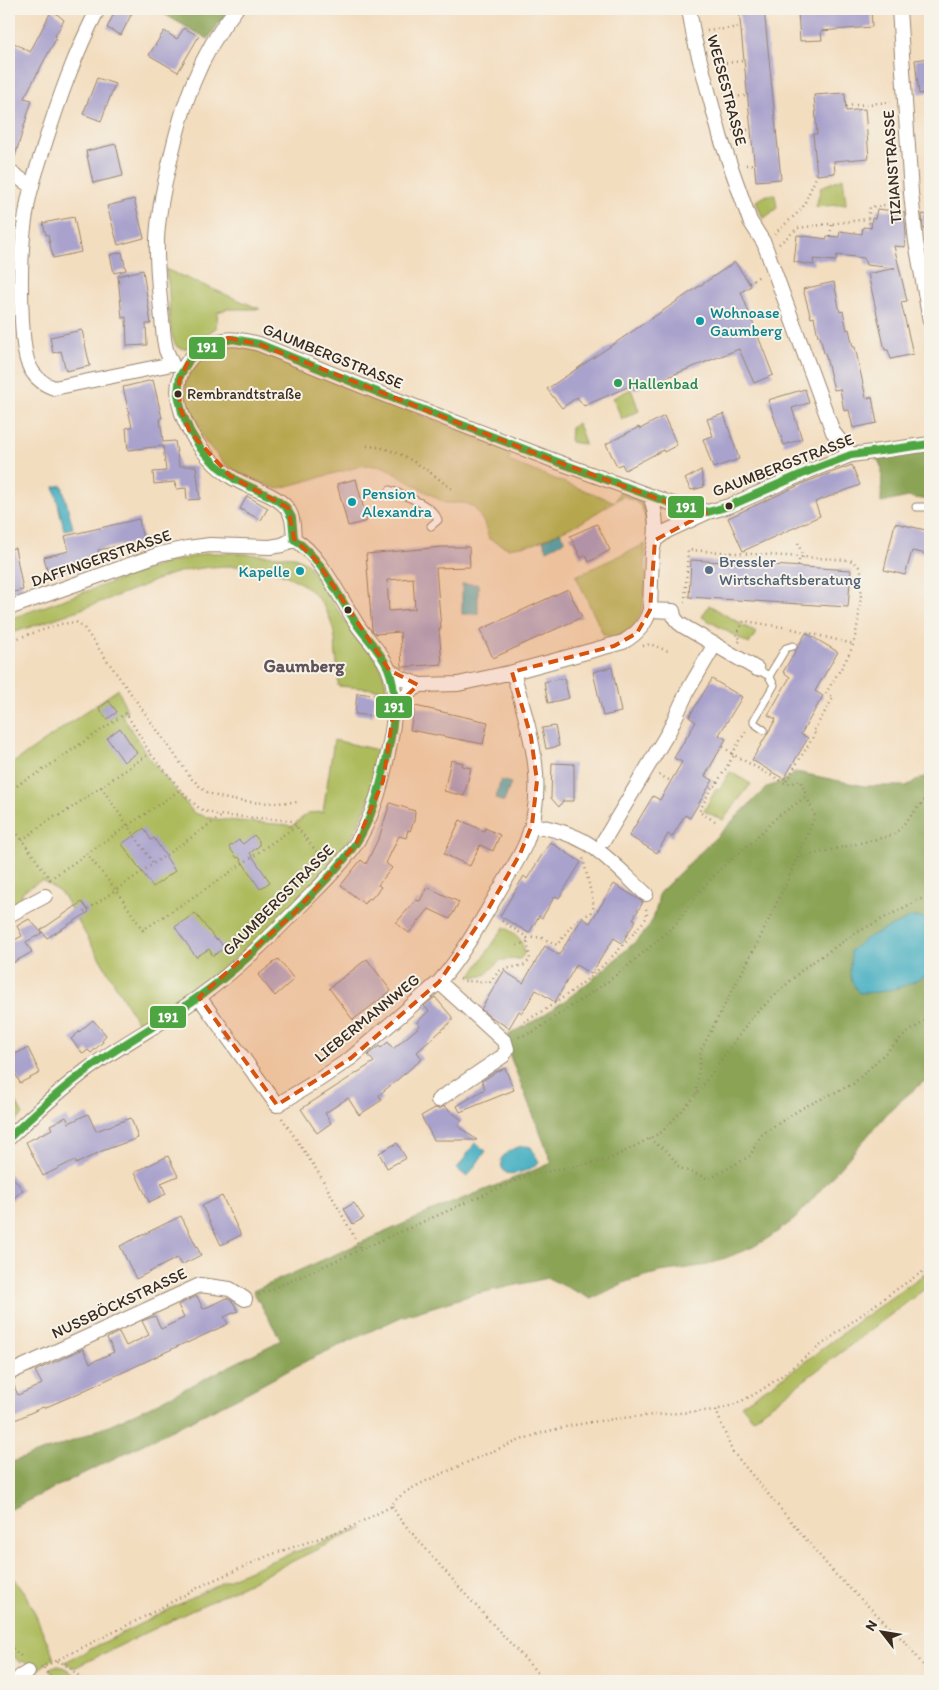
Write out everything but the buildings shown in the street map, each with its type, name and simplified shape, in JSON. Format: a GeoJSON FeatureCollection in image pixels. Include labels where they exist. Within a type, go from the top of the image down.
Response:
{"type":"FeatureCollection","features":[{"type":"Feature","properties":{"kind":"street"},"geometry":{"type":"LineString","coordinates":[[98,9],[60,95],[26,208],[21,272],[24,345],[28,365],[32,373],[49,386],[58,388],[177,367]]}},
{"type":"Feature","properties":{"kind":"street"},"geometry":{"type":"LineString","coordinates":[[236,9],[211,44],[194,77],[186,98],[162,194],[157,258],[164,340],[166,350],[177,367],[180,408],[190,432],[220,468],[241,483],[276,499],[288,508],[293,520],[294,539]]}},
{"type":"Feature","properties":{"kind":"street","name":"WEESESTRASSE"},"geometry":{"type":"LineString","coordinates":[[689,9],[694,38],[721,139],[750,221],[765,248],[833,432],[850,454]]}},
{"type":"Feature","properties":{"kind":"street","name":"TIZIANSTRASSE"},"geometry":{"type":"LineString","coordinates":[[899,9],[911,193],[916,242],[930,321]]}},
{"type":"Feature","properties":{"kind":"street"},"geometry":{"type":"LineString","coordinates":[[9,171],[32,186]]}},
{"type":"Feature","properties":{"kind":"street","name":"GAUMBERGSTRASSE"},"geometry":{"type":"LineString","coordinates":[[177,367],[207,346],[228,338],[259,344],[377,392],[650,496],[708,512],[729,506],[850,454],[930,444]]}},
{"type":"Feature","properties":{"kind":"street"},"geometry":{"type":"LineString","coordinates":[[389,670],[401,678],[420,685],[458,684],[512,672],[623,642],[637,632],[650,610],[652,553],[656,519],[650,496]]}},
{"type":"Feature","properties":{"kind":"street"},"geometry":{"type":"LineString","coordinates":[[655,540],[673,528],[708,512]]}},
{"type":"Feature","properties":{"kind":"street","name":"GAUMBERGSTRASSE"},"geometry":{"type":"LineString","coordinates":[[9,1138],[62,1089],[88,1069],[199,997],[259,947],[333,872],[356,844],[371,814],[383,781],[394,708],[394,694],[389,670],[379,652],[359,627],[316,560],[301,543],[294,539]]}},
{"type":"Feature","properties":{"kind":"street","name":"DAFFINGERSTRASSE"},"geometry":{"type":"LineString","coordinates":[[9,608],[160,554],[210,544],[270,547],[282,545],[294,539]]}},
{"type":"Feature","properties":{"kind":"street"},"geometry":{"type":"LineString","coordinates":[[650,610],[673,611],[677,621],[763,673]]}},
{"type":"Feature","properties":{"kind":"street"},"geometry":{"type":"LineString","coordinates":[[604,840],[668,731],[687,692],[715,644]]}},
{"type":"Feature","properties":{"kind":"street","name":"LIEBERMANNWEG"},"geometry":{"type":"LineString","coordinates":[[277,1105],[351,1058],[443,977],[487,911],[527,840],[532,825],[537,781],[536,756],[512,672]]}},
{"type":"Feature","properties":{"kind":"street"},"geometry":{"type":"LineString","coordinates":[[394,708],[420,685]]}},
{"type":"Feature","properties":{"kind":"street"},"geometry":{"type":"LineString","coordinates":[[532,825],[568,834],[588,844],[646,894]]}},
{"type":"Feature","properties":{"kind":"street"},"geometry":{"type":"LineString","coordinates":[[9,915],[45,896]]}},
{"type":"Feature","properties":{"kind":"street","name":"LIEBERMANNWEG"},"geometry":{"type":"LineString","coordinates":[[443,977],[505,1042]]}},
{"type":"Feature","properties":{"kind":"street"},"geometry":{"type":"LineString","coordinates":[[199,997],[277,1105]]}},
{"type":"Feature","properties":{"kind":"street"},"geometry":{"type":"LineString","coordinates":[[438,1100],[503,1056],[507,1049],[505,1042]]}},
{"type":"Feature","properties":{"kind":"street","name":"NUSSBÖCKSTRASSE"},"geometry":{"type":"LineString","coordinates":[[9,1373],[200,1285],[230,1289],[245,1298]]}},
{"type":"Feature","properties":{"kind":"street"},"geometry":{"type":"LineString","coordinates":[[17,1681],[29,1668]]}},
{"type":"Feature","properties":{"kind":"lane"},"geometry":{"type":"LineString","coordinates":[[390,490],[413,499],[434,512],[438,520],[431,526]]}},
{"type":"Feature","properties":{"kind":"lane"},"geometry":{"type":"LineString","coordinates":[[916,507],[930,506]]}},
{"type":"Feature","properties":{"kind":"lane"},"geometry":{"type":"LineString","coordinates":[[764,730],[754,723],[774,685],[763,673],[786,648],[793,646]]}},
{"type":"Feature","properties":{"kind":"path"},"geometry":{"type":"LineString","coordinates":[[702,31],[740,27]]}},
{"type":"Feature","properties":{"kind":"path"},"geometry":{"type":"LineString","coordinates":[[710,65],[744,61]]}},
{"type":"Feature","properties":{"kind":"path"},"geometry":{"type":"LineString","coordinates":[[719,97],[747,96]]}},
{"type":"Feature","properties":{"kind":"path"},"geometry":{"type":"LineString","coordinates":[[846,106],[895,102]]}},
{"type":"Feature","properties":{"kind":"path"},"geometry":{"type":"LineString","coordinates":[[729,130],[751,130]]}},
{"type":"Feature","properties":{"kind":"path"},"geometry":{"type":"LineString","coordinates":[[740,166],[754,164]]}},
{"type":"Feature","properties":{"kind":"path"},"geometry":{"type":"LineString","coordinates":[[765,248],[802,210],[816,175]]}},
{"type":"Feature","properties":{"kind":"path"},"geometry":{"type":"LineString","coordinates":[[871,228],[868,219],[870,207],[905,202]]}},
{"type":"Feature","properties":{"kind":"path"},"geometry":{"type":"LineString","coordinates":[[765,248],[798,228],[868,219]]}},
{"type":"Feature","properties":{"kind":"path"},"geometry":{"type":"LineString","coordinates":[[830,236],[832,224]]}},
{"type":"Feature","properties":{"kind":"path"},"geometry":{"type":"LineString","coordinates":[[367,446],[380,448],[408,459],[424,468],[453,490]]}},
{"type":"Feature","properties":{"kind":"path"},"geometry":{"type":"LineString","coordinates":[[798,543],[801,558],[799,566]]}},
{"type":"Feature","properties":{"kind":"path"},"geometry":{"type":"LineString","coordinates":[[685,604],[688,550],[850,560],[857,564],[861,570],[862,580],[857,630],[852,649],[826,693],[833,698],[813,732],[815,734],[785,783]]}},
{"type":"Feature","properties":{"kind":"path"},"geometry":{"type":"LineString","coordinates":[[732,562],[734,554]]}},
{"type":"Feature","properties":{"kind":"path"},"geometry":{"type":"LineString","coordinates":[[732,640],[738,643],[741,639],[736,636],[744,621],[789,628],[853,644]]}},
{"type":"Feature","properties":{"kind":"path"},"geometry":{"type":"LineString","coordinates":[[9,641],[61,624],[76,622],[84,628],[192,779],[206,791],[222,798],[249,802],[300,802]]}},
{"type":"Feature","properties":{"kind":"path"},"geometry":{"type":"LineString","coordinates":[[644,646],[650,644],[668,652]]}},
{"type":"Feature","properties":{"kind":"path"},"geometry":{"type":"LineString","coordinates":[[9,792],[126,713],[150,753],[181,790],[200,809],[217,815],[292,821],[333,872]]}},
{"type":"Feature","properties":{"kind":"path"},"geometry":{"type":"LineString","coordinates":[[715,821],[699,812],[749,725],[754,723]]}},
{"type":"Feature","properties":{"kind":"path"},"geometry":{"type":"LineString","coordinates":[[696,1095],[701,1050],[751,955],[815,816],[800,780],[791,784],[785,783],[723,747]]}},
{"type":"Feature","properties":{"kind":"path"},"geometry":{"type":"LineString","coordinates":[[22,840],[150,753]]}},
{"type":"Feature","properties":{"kind":"path"},"geometry":{"type":"LineString","coordinates":[[101,787],[154,864]]}},
{"type":"Feature","properties":{"kind":"path"},"geometry":{"type":"LineString","coordinates":[[9,822],[50,879],[181,790]]}},
{"type":"Feature","properties":{"kind":"path"},"geometry":{"type":"LineString","coordinates":[[797,858],[894,834],[930,794]]}},
{"type":"Feature","properties":{"kind":"path"},"geometry":{"type":"LineString","coordinates":[[505,1042],[535,1031],[606,983],[630,964],[675,925],[720,868],[752,842],[777,817],[807,796]]}},
{"type":"Feature","properties":{"kind":"path"},"geometry":{"type":"LineString","coordinates":[[84,912],[224,815]]}},
{"type":"Feature","properties":{"kind":"path"},"geometry":{"type":"LineString","coordinates":[[86,853],[116,890],[143,930],[220,880],[296,826]]}},
{"type":"Feature","properties":{"kind":"path"},"geometry":{"type":"LineString","coordinates":[[527,938],[540,937],[557,945],[575,921],[591,913],[594,906],[584,859],[580,855],[588,844]]}},
{"type":"Feature","properties":{"kind":"path"},"geometry":{"type":"LineString","coordinates":[[524,1022],[555,1004],[587,980],[627,943],[647,917],[646,894]]}},
{"type":"Feature","properties":{"kind":"path"},"geometry":{"type":"LineString","coordinates":[[245,1298],[261,1294],[528,1175],[608,1160],[662,1132],[696,1095],[753,1016],[804,968],[856,933],[918,900],[930,897]]}},
{"type":"Feature","properties":{"kind":"path"},"geometry":{"type":"LineString","coordinates":[[443,977],[464,981],[490,982],[500,970],[528,963],[530,956],[527,938],[487,911]]}},
{"type":"Feature","properties":{"kind":"path"},"geometry":{"type":"LineString","coordinates":[[516,945],[528,942]]}},
{"type":"Feature","properties":{"kind":"path"},"geometry":{"type":"LineString","coordinates":[[649,1139],[666,1151],[680,1168],[709,1180],[750,1156],[761,1135],[802,1108],[853,1084],[902,1037],[930,1016]]}},
{"type":"Feature","properties":{"kind":"path"},"geometry":{"type":"LineString","coordinates":[[277,1105],[279,1113],[320,1175],[361,1249]]}},
{"type":"Feature","properties":{"kind":"path"},"geometry":{"type":"LineString","coordinates":[[53,1681],[44,1668],[57,1661],[205,1584],[270,1555],[349,1528],[392,1506],[398,1498],[425,1482],[488,1453],[544,1433],[590,1423],[632,1417],[715,1410],[743,1400],[775,1380],[930,1266]]}},
{"type":"Feature","properties":{"kind":"path"},"geometry":{"type":"LineString","coordinates":[[715,1410],[732,1451],[835,1574],[908,1645],[923,1665],[930,1681]]}},
{"type":"Feature","properties":{"kind":"path"},"geometry":{"type":"LineString","coordinates":[[392,1506],[399,1518],[466,1596],[545,1681]]}},
{"type":"Feature","properties":{"kind":"path"},"geometry":{"type":"LineString","coordinates":[[9,1645],[29,1668]]}},
{"type":"Feature","properties":{"kind":"path"},"geometry":{"type":"LineString","coordinates":[[57,1661],[67,1666],[85,1681]]}},
{"type":"Feature","properties":{"kind":"highlighted area"},"geometry":{"type":"Polygon","coordinates":[[[228,338],[259,344],[555,461],[670,503],[708,512],[655,540],[650,610],[637,633],[614,646],[512,672],[531,737],[537,781],[532,825],[520,854],[487,911],[439,982],[351,1058],[277,1105],[199,997],[294,913],[356,844],[383,781],[394,708],[418,685],[389,670],[316,560],[294,539],[288,508],[230,476],[190,432],[180,408],[179,381],[189,360],[207,346],[228,338]]]}},
{"type":"Feature","properties":{"kind":"green space"},"geometry":{"type":"Polygon","coordinates":[[[165,9],[229,9],[208,39],[162,13],[165,9]]]}},
{"type":"Feature","properties":{"kind":"green space"},"geometry":{"type":"Polygon","coordinates":[[[843,178],[846,204],[816,207],[821,187],[843,178]]]}},
{"type":"Feature","properties":{"kind":"green space"},"geometry":{"type":"Polygon","coordinates":[[[767,195],[775,195],[777,208],[763,219],[756,201],[767,195]]]}},
{"type":"Feature","properties":{"kind":"green space"},"geometry":{"type":"Polygon","coordinates":[[[165,269],[260,309],[227,309],[218,312],[216,328],[185,349],[177,347],[170,328],[169,287],[165,269]]]}},
{"type":"Feature","properties":{"kind":"green space"},"geometry":{"type":"Polygon","coordinates":[[[235,345],[259,351],[512,451],[508,461],[614,502],[582,522],[534,544],[508,548],[489,539],[484,523],[474,507],[464,503],[445,503],[384,467],[365,465],[277,489],[238,473],[223,462],[207,444],[192,419],[185,400],[186,380],[194,365],[203,355],[218,348],[235,345]]]}},
{"type":"Feature","properties":{"kind":"green space"},"geometry":{"type":"Polygon","coordinates":[[[631,389],[639,411],[622,419],[613,398],[631,389]]]}},
{"type":"Feature","properties":{"kind":"green space"},"geometry":{"type":"Polygon","coordinates":[[[577,423],[585,444],[570,442],[571,428],[577,423]]]}},
{"type":"Feature","properties":{"kind":"green space"},"geometry":{"type":"Polygon","coordinates":[[[930,448],[930,500],[908,497],[881,503],[882,469],[876,455],[930,448]]]}},
{"type":"Feature","properties":{"kind":"green space"},"geometry":{"type":"Polygon","coordinates":[[[620,490],[638,500],[646,513],[649,528],[646,531],[644,512],[639,505],[623,496],[616,501],[620,490]]]}},
{"type":"Feature","properties":{"kind":"green space"},"geometry":{"type":"Polygon","coordinates":[[[645,544],[646,579],[640,614],[635,623],[622,635],[613,637],[603,634],[576,576],[645,544]]]}},
{"type":"Feature","properties":{"kind":"green space"},"geometry":{"type":"Polygon","coordinates":[[[207,553],[295,557],[307,563],[359,642],[365,648],[368,646],[382,670],[387,690],[338,686],[335,636],[324,607],[310,591],[293,579],[273,571],[251,567],[228,566],[177,573],[9,634],[9,619],[163,564],[207,553]]]}},
{"type":"Feature","properties":{"kind":"green space"},"geometry":{"type":"Polygon","coordinates":[[[709,605],[756,633],[749,644],[702,617],[709,605]]]}},
{"type":"Feature","properties":{"kind":"green space"},"geometry":{"type":"Polygon","coordinates":[[[118,689],[127,711],[122,715],[147,755],[194,813],[214,819],[288,825],[291,827],[308,813],[323,812],[334,740],[382,751],[366,808],[361,819],[350,840],[328,869],[229,963],[188,996],[140,1027],[62,894],[42,880],[23,891],[20,901],[9,907],[9,766],[118,689]]]}},
{"type":"Feature","properties":{"kind":"green space"},"geometry":{"type":"Polygon","coordinates":[[[730,772],[751,784],[723,820],[704,811],[716,789],[719,790],[730,772]]]}},
{"type":"Feature","properties":{"kind":"green space"},"geometry":{"type":"Polygon","coordinates":[[[796,772],[864,786],[906,786],[930,774],[930,1078],[892,1108],[795,1219],[753,1247],[708,1265],[660,1272],[628,1281],[591,1299],[548,1278],[471,1295],[401,1317],[308,1360],[237,1398],[9,1510],[9,1463],[73,1441],[147,1408],[281,1340],[253,1291],[432,1211],[552,1163],[510,1056],[510,1039],[508,1035],[538,1019],[565,1000],[636,941],[652,921],[659,893],[767,787],[782,782],[796,772]]]}},
{"type":"Feature","properties":{"kind":"green space"},"geometry":{"type":"Polygon","coordinates":[[[504,927],[518,937],[524,954],[520,959],[501,960],[485,975],[471,976],[504,927]]]}},
{"type":"Feature","properties":{"kind":"green space"},"geometry":{"type":"Polygon","coordinates":[[[9,1089],[23,1115],[9,1128],[9,1089]]]}},
{"type":"Feature","properties":{"kind":"green space"},"geometry":{"type":"Polygon","coordinates":[[[930,1270],[930,1285],[753,1419],[741,1405],[798,1367],[930,1270]]]}},
{"type":"Feature","properties":{"kind":"green space"},"geometry":{"type":"Polygon","coordinates":[[[363,1527],[74,1668],[65,1662],[231,1578],[276,1559],[363,1527]]]}},
{"type":"Feature","properties":{"kind":"green space"},"geometry":{"type":"Polygon","coordinates":[[[9,1571],[27,1595],[54,1658],[36,1671],[23,1661],[20,1663],[9,1651],[9,1571]]]}},
{"type":"Feature","properties":{"kind":"green space"},"geometry":{"type":"Polygon","coordinates":[[[58,1666],[66,1668],[81,1681],[57,1681],[49,1669],[58,1666]]]}},
{"type":"Feature","properties":{"kind":"water"},"geometry":{"type":"Polygon","coordinates":[[[62,485],[73,528],[64,530],[54,487],[62,485]]]}},
{"type":"Feature","properties":{"kind":"water"},"geometry":{"type":"Polygon","coordinates":[[[560,532],[565,541],[547,550],[543,541],[560,532]]]}},
{"type":"Feature","properties":{"kind":"water"},"geometry":{"type":"Polygon","coordinates":[[[462,584],[478,584],[478,614],[462,614],[462,584]]]}},
{"type":"Feature","properties":{"kind":"water"},"geometry":{"type":"Polygon","coordinates":[[[501,780],[511,783],[504,802],[495,799],[501,780]]]}},
{"type":"Feature","properties":{"kind":"water"},"geometry":{"type":"Polygon","coordinates":[[[912,917],[930,918],[930,973],[896,988],[878,992],[859,993],[851,978],[851,950],[868,937],[912,917]]]}},
{"type":"Feature","properties":{"kind":"water"},"geometry":{"type":"Polygon","coordinates":[[[475,1143],[486,1151],[467,1177],[457,1169],[475,1143]]]}},
{"type":"Feature","properties":{"kind":"water"},"geometry":{"type":"Polygon","coordinates":[[[531,1147],[539,1162],[524,1171],[514,1174],[506,1173],[502,1168],[501,1159],[512,1149],[531,1147]]]}},
{"type":"Feature","properties":{"kind":"transit line","name":"191"},"geometry":{"type":"LineString","coordinates":[[294,539],[292,518],[286,507],[274,498],[236,480],[215,464],[201,449],[190,431],[182,412],[178,394],[180,376],[190,359],[214,343],[233,339],[259,344],[555,461],[670,503],[708,512],[729,506],[851,455],[930,444]]}},
{"type":"Feature","properties":{"kind":"transit line","name":"191"},"geometry":{"type":"LineString","coordinates":[[9,1138],[54,1097],[89,1069],[199,997],[260,946],[342,862],[349,854],[366,825],[381,784],[392,731],[394,699],[391,678],[382,657],[358,626],[322,568],[305,548],[294,539]]}},
{"type":"Feature","properties":{"kind":"place","name":"Wohnoase Gaumberg"},"geometry":{"type":"Point","coordinates":[700,321]}},
{"type":"Feature","properties":{"kind":"place","name":"Hallenbad"},"geometry":{"type":"Point","coordinates":[618,383]}},
{"type":"Feature","properties":{"kind":"place","name":"Rembrandtstraße"},"geometry":{"type":"Point","coordinates":[178,394]}},
{"type":"Feature","properties":{"kind":"place","name":"Pension Alexandra"},"geometry":{"type":"Point","coordinates":[352,502]}},
{"type":"Feature","properties":{"kind":"place","name":"Bressler Wirtschaftsberatung"},"geometry":{"type":"Point","coordinates":[709,570]}},
{"type":"Feature","properties":{"kind":"place","name":"Kapelle"},"geometry":{"type":"Point","coordinates":[300,571]}},
{"type":"Feature","properties":{"kind":"district","name":"Gaumberg"},"geometry":{"type":"Point","coordinates":[304,666]}}]}
